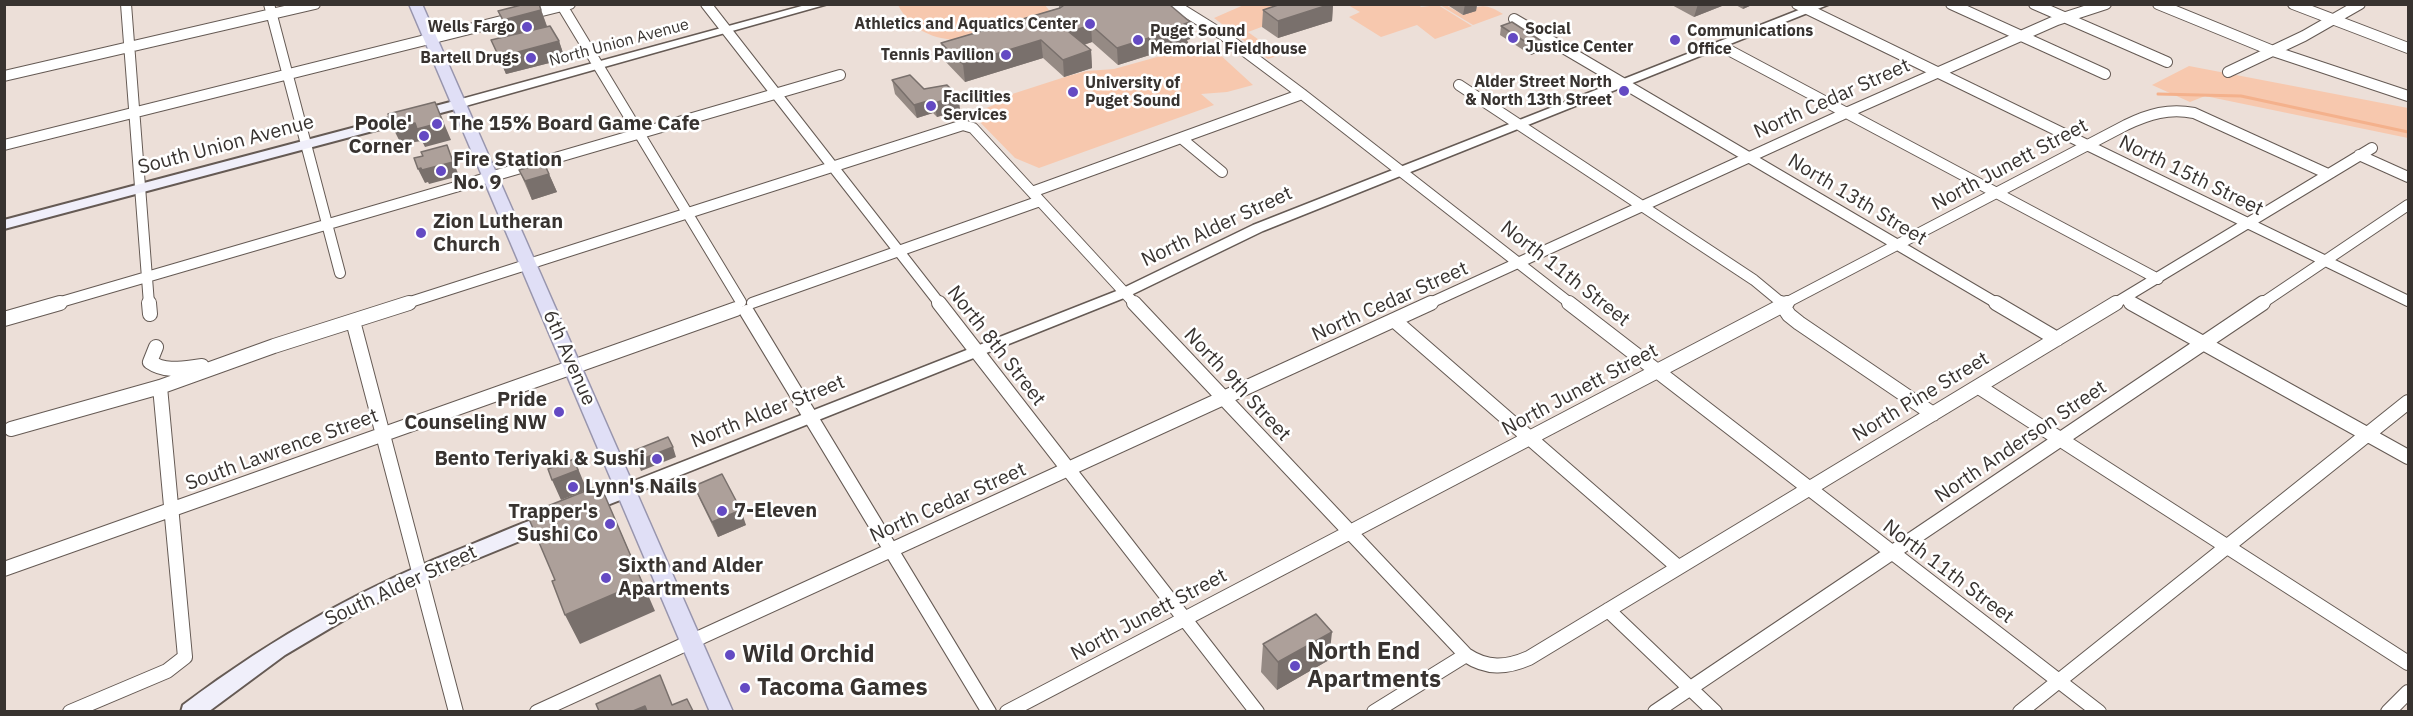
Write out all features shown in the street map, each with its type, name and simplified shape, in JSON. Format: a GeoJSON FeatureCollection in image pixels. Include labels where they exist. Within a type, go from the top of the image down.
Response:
{"type":"FeatureCollection","features":[{"type":"Feature","properties":{"kind":"main road","name":"6th Avenue"},"geometry":{"type":"LineString","coordinates":[[415,4],[722,711]]}},
{"type":"Feature","properties":{"kind":"main road","name":"South Union Avenue"},"geometry":{"type":"LineString","coordinates":[[4,225],[458,104]]}},
{"type":"Feature","properties":{"kind":"main road","name":"South Alder Street"},"geometry":{"type":"LineString","coordinates":[[191,711],[227,684],[308,631],[370,596],[420,573],[627,490]]}},
{"type":"Feature","properties":{"kind":"street"},"geometry":{"type":"LineString","coordinates":[[126,4],[150,314]]}},
{"type":"Feature","properties":{"kind":"street"},"geometry":{"type":"LineString","coordinates":[[4,76],[130,48],[271,10],[315,4]]}},
{"type":"Feature","properties":{"kind":"street","name":"North 8th Street"},"geometry":{"type":"LineString","coordinates":[[706,4],[1257,711]]}},
{"type":"Feature","properties":{"kind":"street","name":"North Union Avenue"},"geometry":{"type":"LineString","coordinates":[[458,104],[823,4]]}},
{"type":"Feature","properties":{"kind":"street","name":"North 11th Street"},"geometry":{"type":"LineString","coordinates":[[1173,4],[1223,35],[1302,94],[1659,370],[1808,489],[2099,711]]}},
{"type":"Feature","properties":{"kind":"street","name":"North 15th Street"},"geometry":{"type":"LineString","coordinates":[[1797,4],[2409,301]]}},
{"type":"Feature","properties":{"kind":"street","name":"North Alder Street"},"geometry":{"type":"LineString","coordinates":[[627,490],[1124,292],[1240,236],[1825,4]]}},
{"type":"Feature","properties":{"kind":"street"},"geometry":{"type":"LineString","coordinates":[[1951,4],[2104,74]]}},
{"type":"Feature","properties":{"kind":"street"},"geometry":{"type":"LineString","coordinates":[[2034,4],[2167,62]]}},
{"type":"Feature","properties":{"kind":"street","name":"North Cedar Street"},"geometry":{"type":"LineString","coordinates":[[537,711],[1645,207],[1846,113],[2057,20],[2067,19],[2106,4]]}},
{"type":"Feature","properties":{"kind":"street"},"geometry":{"type":"LineString","coordinates":[[2158,4],[2273,51],[2409,96]]}},
{"type":"Feature","properties":{"kind":"street"},"geometry":{"type":"LineString","coordinates":[[2293,4],[2409,48]]}},
{"type":"Feature","properties":{"kind":"street"},"geometry":{"type":"LineString","coordinates":[[2228,72],[2273,51],[2360,4]]}},
{"type":"Feature","properties":{"kind":"street"},"geometry":{"type":"LineString","coordinates":[[4,145],[564,5],[596,66],[989,711]]}},
{"type":"Feature","properties":{"kind":"street"},"geometry":{"type":"LineString","coordinates":[[271,10],[340,273]]}},
{"type":"Feature","properties":{"kind":"street","name":"North 13th Street"},"geometry":{"type":"LineString","coordinates":[[1514,19],[2057,339]]}},
{"type":"Feature","properties":{"kind":"street"},"geometry":{"type":"LineString","coordinates":[[1721,46],[2158,279]]}},
{"type":"Feature","properties":{"kind":"street"},"geometry":{"type":"LineString","coordinates":[[4,319],[840,75]]}},
{"type":"Feature","properties":{"kind":"street"},"geometry":{"type":"LineString","coordinates":[[1459,85],[1754,280],[1784,305],[1799,323],[1933,414]]}},
{"type":"Feature","properties":{"kind":"street","name":"South Lawrence Street"},"geometry":{"type":"LineString","coordinates":[[4,569],[898,251],[1181,138],[1302,94]]}},
{"type":"Feature","properties":{"kind":"street","name":"North Junett Street"},"geometry":{"type":"LineString","coordinates":[[1007,711],[2088,145],[2163,111],[2173,108],[2194,113],[2328,174]]}},
{"type":"Feature","properties":{"kind":"street","name":"North 9th Street"},"geometry":{"type":"LineString","coordinates":[[832,167],[963,125],[973,129],[1223,399],[1351,531],[1466,656],[1487,666]]}},
{"type":"Feature","properties":{"kind":"street"},"geometry":{"type":"LineString","coordinates":[[1181,138],[1222,172]]}},
{"type":"Feature","properties":{"kind":"street","name":"North Pine Street"},"geometry":{"type":"LineString","coordinates":[[1487,666],[1503,668],[1518,663],[2372,148]]}},
{"type":"Feature","properties":{"kind":"street"},"geometry":{"type":"LineString","coordinates":[[2359,155],[2409,177]]}},
{"type":"Feature","properties":{"kind":"street"},"geometry":{"type":"LineString","coordinates":[[11,429],[160,387],[353,321],[832,167]]}},
{"type":"Feature","properties":{"kind":"street","name":"North Anderson Street"},"geometry":{"type":"LineString","coordinates":[[1655,711],[2409,206]]}},
{"type":"Feature","properties":{"kind":"street"},"geometry":{"type":"LineString","coordinates":[[2124,299],[2409,457]]}},
{"type":"Feature","properties":{"kind":"street"},"geometry":{"type":"LineString","coordinates":[[353,321],[456,711]]}},
{"type":"Feature","properties":{"kind":"street"},"geometry":{"type":"LineString","coordinates":[[1395,321],[1678,567]]}},
{"type":"Feature","properties":{"kind":"street"},"geometry":{"type":"LineString","coordinates":[[156,347],[150,362],[157,368],[172,369],[209,365],[215,367]]}},
{"type":"Feature","properties":{"kind":"street"},"geometry":{"type":"LineString","coordinates":[[70,711],[167,671],[182,662],[186,653],[160,387]]}},
{"type":"Feature","properties":{"kind":"street"},"geometry":{"type":"LineString","coordinates":[[1978,387],[2409,663]]}},
{"type":"Feature","properties":{"kind":"street"},"geometry":{"type":"LineString","coordinates":[[2020,711],[2409,402]]}},
{"type":"Feature","properties":{"kind":"street"},"geometry":{"type":"LineString","coordinates":[[1608,610],[1715,711]]}},
{"type":"Feature","properties":{"kind":"street"},"geometry":{"type":"LineString","coordinates":[[1374,711],[1466,656]]}},
{"type":"Feature","properties":{"kind":"street"},"geometry":{"type":"LineString","coordinates":[[2388,711],[2409,692]]}},
{"type":"Feature","properties":{"kind":"shaded area"},"geometry":{"type":"Polygon","coordinates":[[[1246,4],[1275,5],[1291,16],[1248,32],[1280,55],[1268,59],[1214,18],[1246,4]]]}},
{"type":"Feature","properties":{"kind":"shaded area"},"geometry":{"type":"Polygon","coordinates":[[[1418,4],[1421,7],[1438,5],[1472,26],[1435,39],[1417,25],[1381,37],[1349,17],[1360,12],[1348,5],[1418,4]]]}},
{"type":"Feature","properties":{"kind":"shaded area"},"geometry":{"type":"Polygon","coordinates":[[[898,5],[1045,5],[1055,18],[955,40],[937,37],[914,26],[898,5]]]}},
{"type":"Feature","properties":{"kind":"shaded area"},"geometry":{"type":"Polygon","coordinates":[[[1440,5],[1446,5],[1463,15],[1474,8],[1483,6],[1503,14],[1473,25],[1440,5]]]}},
{"type":"Feature","properties":{"kind":"shaded area"},"geometry":{"type":"Polygon","coordinates":[[[1201,46],[1217,52],[1253,85],[1227,92],[1201,94],[1214,105],[1039,168],[1015,158],[972,114],[1008,99],[1006,96],[1068,76],[1087,71],[1114,69],[1175,52],[1182,55],[1201,46]]]}},
{"type":"Feature","properties":{"kind":"shaded area"},"geometry":{"type":"Polygon","coordinates":[[[2189,66],[2408,108],[2408,138],[2205,96],[2190,102],[2152,85],[2189,66]]]}},
{"type":"Feature","properties":{"kind":"building"},"geometry":{"type":"Polygon","coordinates":[[[525,4],[539,4],[541,10],[503,20],[498,11],[525,4]]]}},
{"type":"Feature","properties":{"kind":"building"},"geometry":{"type":"Polygon","coordinates":[[[1060,4],[1167,4],[1190,22],[1184,24],[1187,26],[1117,48],[1091,25],[1069,32],[1091,50],[1063,60],[1041,40],[963,64],[941,43],[1060,8],[1063,6],[1060,4]]]}},
{"type":"Feature","properties":{"kind":"building"},"geometry":{"type":"Polygon","coordinates":[[[1281,4],[1331,4],[1278,21],[1263,10],[1281,4]]]}},
{"type":"Feature","properties":{"kind":"building"},"geometry":{"type":"Polygon","coordinates":[[[1512,22],[1543,42],[1532,46],[1501,26],[1512,22]]]}},
{"type":"Feature","properties":{"kind":"building"},"geometry":{"type":"Polygon","coordinates":[[[550,26],[559,41],[499,57],[491,40],[550,26]]]}},
{"type":"Feature","properties":{"kind":"building"},"geometry":{"type":"Polygon","coordinates":[[[910,75],[924,89],[947,85],[958,96],[934,103],[931,100],[914,105],[892,80],[910,75]]]}},
{"type":"Feature","properties":{"kind":"building"},"geometry":{"type":"Polygon","coordinates":[[[435,102],[443,122],[417,129],[415,123],[392,126],[388,114],[435,102]]]}},
{"type":"Feature","properties":{"kind":"building"},"geometry":{"type":"Polygon","coordinates":[[[447,145],[453,162],[418,169],[414,158],[423,156],[421,152],[447,145]]]}},
{"type":"Feature","properties":{"kind":"building"},"geometry":{"type":"Polygon","coordinates":[[[544,163],[549,174],[525,181],[519,170],[544,163]]]}},
{"type":"Feature","properties":{"kind":"building"},"geometry":{"type":"Polygon","coordinates":[[[668,437],[673,447],[637,461],[633,451],[668,437]]]}},
{"type":"Feature","properties":{"kind":"building"},"geometry":{"type":"Polygon","coordinates":[[[574,459],[578,470],[552,480],[548,469],[574,459]]]}},
{"type":"Feature","properties":{"kind":"building"},"geometry":{"type":"Polygon","coordinates":[[[722,474],[741,510],[712,522],[694,486],[722,474]]]}},
{"type":"Feature","properties":{"kind":"building"},"geometry":{"type":"Polygon","coordinates":[[[593,488],[594,492],[602,489],[642,582],[565,615],[552,581],[555,580],[529,519],[532,518],[530,513],[593,488]]]}},
{"type":"Feature","properties":{"kind":"building"},"geometry":{"type":"Polygon","coordinates":[[[1316,614],[1332,632],[1278,662],[1263,644],[1316,614]]]}},
{"type":"Feature","properties":{"kind":"building"},"geometry":{"type":"Polygon","coordinates":[[[660,675],[672,705],[687,699],[693,711],[647,711],[645,706],[633,711],[599,711],[596,704],[660,675]]]}},
{"type":"Feature","properties":{"kind":"waterway"},"geometry":{"type":"LineString","coordinates":[[2158,94],[2241,96],[2408,132]]}},
{"type":"Feature","properties":{"kind":"place","name":"Athletics and Aquatics Center"},"geometry":{"type":"Point","coordinates":[1090,24]}},
{"type":"Feature","properties":{"kind":"place","name":"Wells Fargo"},"geometry":{"type":"Point","coordinates":[527,27]}},
{"type":"Feature","properties":{"kind":"place","name":"Social Justice Center"},"geometry":{"type":"Point","coordinates":[1513,38]}},
{"type":"Feature","properties":{"kind":"place","name":"Puget Sound Memorial Fieldhouse"},"geometry":{"type":"Point","coordinates":[1138,40]}},
{"type":"Feature","properties":{"kind":"place","name":"Communications Office"},"geometry":{"type":"Point","coordinates":[1675,40]}},
{"type":"Feature","properties":{"kind":"place","name":"Tennis Pavilion"},"geometry":{"type":"Point","coordinates":[1006,55]}},
{"type":"Feature","properties":{"kind":"place","name":"Bartell Drugs"},"geometry":{"type":"Point","coordinates":[531,58]}},
{"type":"Feature","properties":{"kind":"place","name":"Alder Street North & North 13th Street"},"geometry":{"type":"Point","coordinates":[1624,91]}},
{"type":"Feature","properties":{"kind":"place","name":"University of Puget Sound"},"geometry":{"type":"Point","coordinates":[1073,92]}},
{"type":"Feature","properties":{"kind":"place","name":"Facilities Services"},"geometry":{"type":"Point","coordinates":[931,106]}},
{"type":"Feature","properties":{"kind":"place","name":"The 15% Board Game Cafe"},"geometry":{"type":"Point","coordinates":[437,124]}},
{"type":"Feature","properties":{"kind":"place","name":"Poole' Corner"},"geometry":{"type":"Point","coordinates":[424,136]}},
{"type":"Feature","properties":{"kind":"place","name":"Fire Station No. 9"},"geometry":{"type":"Point","coordinates":[441,171]}},
{"type":"Feature","properties":{"kind":"place","name":"Zion Lutheran Church"},"geometry":{"type":"Point","coordinates":[421,233]}},
{"type":"Feature","properties":{"kind":"place","name":"Pride Counseling NW"},"geometry":{"type":"Point","coordinates":[559,412]}},
{"type":"Feature","properties":{"kind":"place","name":"Bento Teriyaki & Sushi"},"geometry":{"type":"Point","coordinates":[657,459]}},
{"type":"Feature","properties":{"kind":"place","name":"Lynn's Nails"},"geometry":{"type":"Point","coordinates":[573,487]}},
{"type":"Feature","properties":{"kind":"place","name":"7-Eleven"},"geometry":{"type":"Point","coordinates":[722,511]}},
{"type":"Feature","properties":{"kind":"place","name":"Trapper's Sushi Co"},"geometry":{"type":"Point","coordinates":[610,524]}},
{"type":"Feature","properties":{"kind":"place","name":"Sixth and Alder Apartments"},"geometry":{"type":"Point","coordinates":[606,578]}},
{"type":"Feature","properties":{"kind":"place","name":"Wild Orchid"},"geometry":{"type":"Point","coordinates":[730,655]}},
{"type":"Feature","properties":{"kind":"place","name":"North End Apartments"},"geometry":{"type":"Point","coordinates":[1295,666]}},
{"type":"Feature","properties":{"kind":"place","name":"Tacoma Games"},"geometry":{"type":"Point","coordinates":[745,688]}}]}
